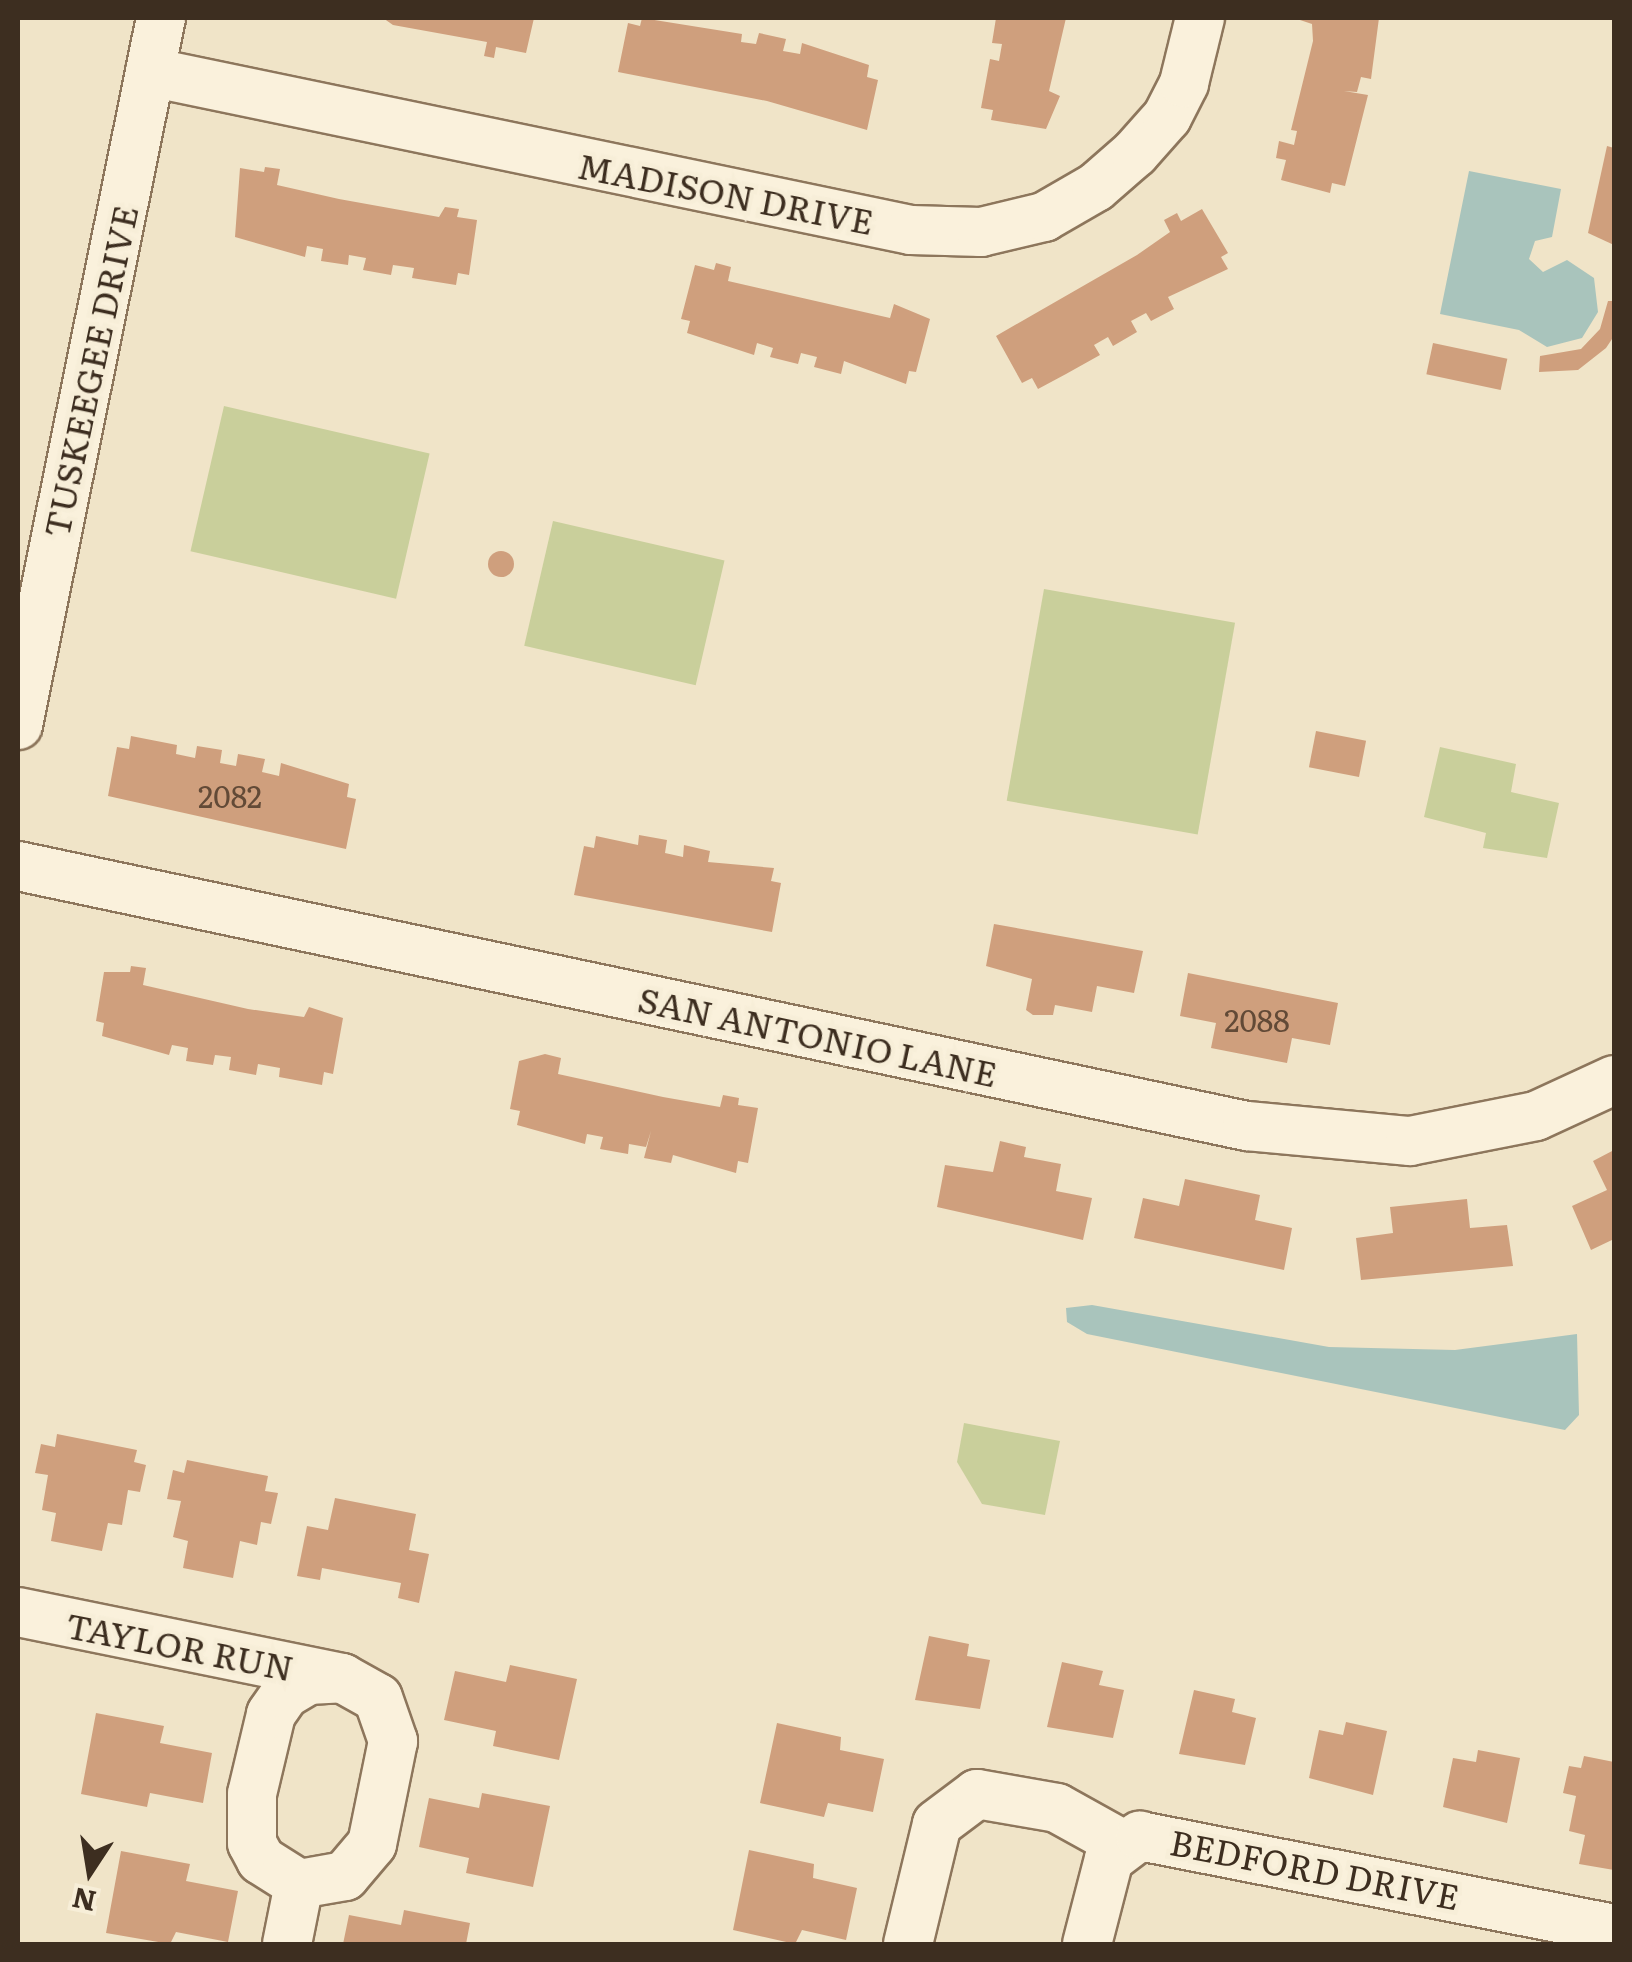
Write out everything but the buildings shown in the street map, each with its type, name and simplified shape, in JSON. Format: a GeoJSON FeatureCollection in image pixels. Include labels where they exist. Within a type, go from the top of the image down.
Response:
{"type":"FeatureCollection","features":[{"type":"Feature","properties":{"kind":"street","name":"TUSKEEGEE DRIVE"},"geometry":{"type":"LineString","coordinates":[[18,725],[161,18]]}},
{"type":"Feature","properties":{"kind":"street","name":"MADISON DRIVE"},"geometry":{"type":"LineString","coordinates":[[150,72],[912,230],[982,232],[1044,217],[1096,187],[1135,153],[1166,117],[1184,83],[1200,18]]}},
{"type":"Feature","properties":{"kind":"street","name":"SAN ANTONIO LANE"},"geometry":{"type":"LineString","coordinates":[[18,866],[1248,1126],[1410,1141],[1536,1116],[1614,1080]]}},
{"type":"Feature","properties":{"kind":"street","name":"TAYLOR RUN"},"geometry":{"type":"LineString","coordinates":[[18,1612],[342,1678],[362,1685],[387,1712],[391,1759],[363,1859],[330,1882],[299,1884],[261,1860],[252,1843],[248,1822],[256,1778],[271,1714],[285,1694],[308,1680],[342,1678]]}},
{"type":"Feature","properties":{"kind":"street"},"geometry":{"type":"LineString","coordinates":[[908,1944],[937,1824],[977,1794],[1057,1808],[1122,1844]]}},
{"type":"Feature","properties":{"kind":"street","name":"BEDFORD DRIVE"},"geometry":{"type":"LineString","coordinates":[[1087,1944],[1101,1876],[1122,1844],[1163,1836],[1614,1929]]}},
{"type":"Feature","properties":{"kind":"street"},"geometry":{"type":"LineString","coordinates":[[286,1944],[299,1884]]}},
{"type":"Feature","properties":{"kind":"green space"},"geometry":{"type":"Polygon","coordinates":[[[224,406],[430,453],[396,599],[190,551],[224,406]]]}},
{"type":"Feature","properties":{"kind":"green space"},"geometry":{"type":"Polygon","coordinates":[[[553,521],[724,561],[696,685],[524,646],[553,521]]]}},
{"type":"Feature","properties":{"kind":"green space"},"geometry":{"type":"Polygon","coordinates":[[[1044,589],[1235,623],[1198,834],[1007,801],[1044,589]]]}},
{"type":"Feature","properties":{"kind":"green space"},"geometry":{"type":"Polygon","coordinates":[[[1440,747],[1516,764],[1511,792],[1559,803],[1547,858],[1483,848],[1486,833],[1424,817],[1440,747]]]}},
{"type":"Feature","properties":{"kind":"green space"},"geometry":{"type":"Polygon","coordinates":[[[964,1423],[1060,1441],[1045,1515],[982,1504],[957,1462],[964,1423]]]}},
{"type":"Feature","properties":{"kind":"water"},"geometry":{"type":"Polygon","coordinates":[[[1469,171],[1561,189],[1552,237],[1535,241],[1529,259],[1543,272],[1567,260],[1594,278],[1598,312],[1582,338],[1547,347],[1519,330],[1440,314],[1469,171]]]}},
{"type":"Feature","properties":{"kind":"water"},"geometry":{"type":"Polygon","coordinates":[[[1092,1305],[1329,1347],[1455,1350],[1577,1334],[1579,1415],[1565,1430],[1087,1334],[1067,1322],[1066,1308],[1092,1305]]]}}]}
